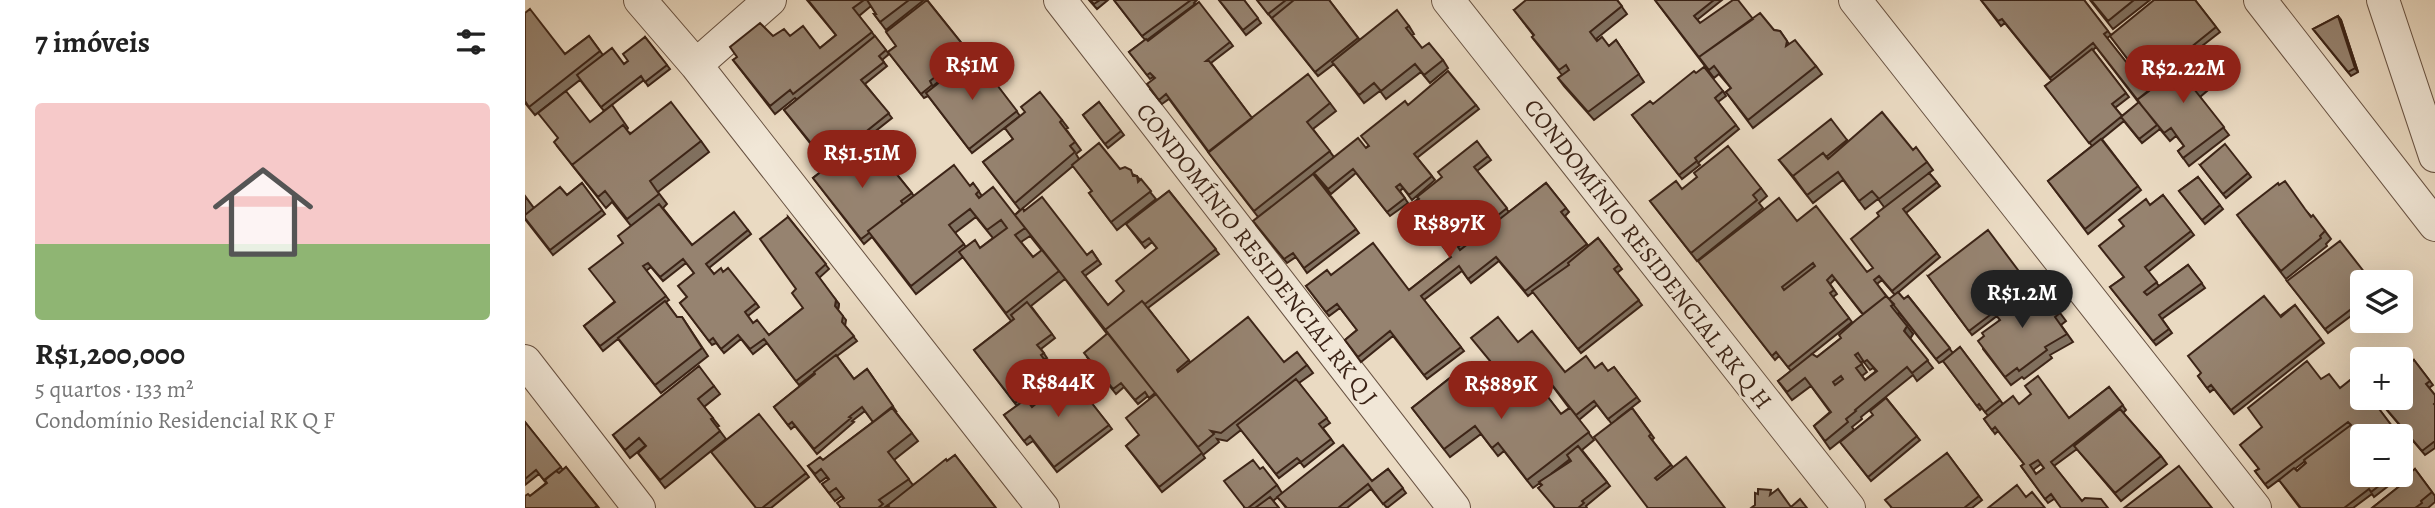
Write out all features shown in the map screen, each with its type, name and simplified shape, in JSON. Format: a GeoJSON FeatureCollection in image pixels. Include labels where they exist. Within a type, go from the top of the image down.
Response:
{"type":"FeatureCollection","features":[{"type":"Feature","properties":{"kind":"street"},"geometry":{"type":"LineString","coordinates":[[640,0],[695,65],[1043,508]]}},
{"type":"Feature","properties":{"kind":"street"},"geometry":{"type":"LineString","coordinates":[[695,65],[770,0]]}},
{"type":"Feature","properties":{"kind":"street","name":"CONDOMÍNIO RESIDENCIAL RK Q J"},"geometry":{"type":"LineString","coordinates":[[1060,0],[1454,508]]}},
{"type":"Feature","properties":{"kind":"street","name":"CONDOMÍNIO RESIDENCIAL RK Q H"},"geometry":{"type":"LineString","coordinates":[[1448,0],[1849,508]]}},
{"type":"Feature","properties":{"kind":"street"},"geometry":{"type":"LineString","coordinates":[[1855,0],[2255,508]]}},
{"type":"Feature","properties":{"kind":"street"},"geometry":{"type":"LineString","coordinates":[[2260,0],[2435,225]]}},
{"type":"Feature","properties":{"kind":"street"},"geometry":{"type":"LineString","coordinates":[[2383,0],[2435,156]]}},
{"type":"Feature","properties":{"kind":"street"},"geometry":{"type":"LineString","coordinates":[[525,361],[639,508]]}},
{"type":"Feature","properties":{"kind":"building"},"geometry":{"type":"Polygon","coordinates":[[[808,0],[864,0],[853,8],[872,32],[793,94],[790,90],[770,106],[733,60],[737,57],[730,47],[760,23],[773,36],[784,29],[790,36],[803,26],[820,48],[836,35],[808,0]]]}},
{"type":"Feature","properties":{"kind":"building"},"geometry":{"type":"Polygon","coordinates":[[[867,0],[909,0],[880,22],[867,0]]]}},
{"type":"Feature","properties":{"kind":"building"},"geometry":{"type":"Polygon","coordinates":[[[927,0],[968,51],[930,81],[932,85],[921,94],[888,52],[896,46],[886,32],[927,0]]]}},
{"type":"Feature","properties":{"kind":"building"},"geometry":{"type":"Polygon","coordinates":[[[1114,0],[1191,0],[1142,36],[1114,0]]]}},
{"type":"Feature","properties":{"kind":"building"},"geometry":{"type":"Polygon","coordinates":[[[1219,0],[1244,0],[1258,18],[1243,30],[1219,0]]]}},
{"type":"Feature","properties":{"kind":"building"},"geometry":{"type":"Polygon","coordinates":[[[1257,0],[1286,0],[1268,14],[1257,0]]]}},
{"type":"Feature","properties":{"kind":"building"},"geometry":{"type":"Polygon","coordinates":[[[1294,0],[1329,0],[1358,38],[1315,72],[1272,18],[1294,0]]]}},
{"type":"Feature","properties":{"kind":"building"},"geometry":{"type":"Polygon","coordinates":[[[1526,0],[1617,0],[1622,6],[1590,32],[1597,41],[1602,37],[1609,46],[1616,40],[1639,74],[1588,112],[1558,78],[1569,70],[1566,65],[1559,70],[1514,10],[1526,0]]]}},
{"type":"Feature","properties":{"kind":"building"},"geometry":{"type":"Polygon","coordinates":[[[1655,0],[1714,0],[1694,16],[1700,23],[1733,0],[1738,0],[1753,19],[1699,57],[1702,61],[1655,0]]]}},
{"type":"Feature","properties":{"kind":"building"},"geometry":{"type":"Polygon","coordinates":[[[1981,0],[2084,0],[2108,31],[2104,34],[2149,91],[2137,100],[2093,43],[2050,78],[2002,19],[1998,21],[1981,0]]]}},
{"type":"Feature","properties":{"kind":"building"},"geometry":{"type":"Polygon","coordinates":[[[2091,0],[2134,0],[2108,21],[2091,0]]]}},
{"type":"Feature","properties":{"kind":"building"},"geometry":{"type":"Polygon","coordinates":[[[2154,0],[2195,0],[2216,27],[2159,73],[2155,69],[2143,79],[2110,36],[2154,0]]]}},
{"type":"Feature","properties":{"kind":"building"},"geometry":{"type":"Polygon","coordinates":[[[1199,2],[1230,42],[1206,61],[1209,61],[1252,118],[1209,152],[1166,94],[1159,100],[1147,84],[1155,78],[1150,73],[1147,75],[1129,52],[1199,2]]]}},
{"type":"Feature","properties":{"kind":"building"},"geometry":{"type":"Polygon","coordinates":[[[530,9],[565,54],[589,36],[600,51],[529,107],[525,101],[525,13],[530,9]]]}},
{"type":"Feature","properties":{"kind":"building"},"geometry":{"type":"Polygon","coordinates":[[[1397,10],[1409,26],[1406,28],[1422,48],[1429,43],[1443,60],[1424,75],[1415,64],[1381,91],[1374,83],[1359,95],[1332,62],[1397,10]]]}},
{"type":"Feature","properties":{"kind":"building"},"geometry":{"type":"Polygon","coordinates":[[[1760,13],[1774,30],[1780,31],[1787,41],[1786,46],[1795,40],[1816,66],[1748,120],[1726,92],[1731,88],[1714,66],[1709,70],[1699,57],[1760,13]]]}},
{"type":"Feature","properties":{"kind":"building"},"geometry":{"type":"Polygon","coordinates":[[[2338,16],[2355,68],[2348,72],[2313,29],[2338,16]]]}},
{"type":"Feature","properties":{"kind":"building"},"geometry":{"type":"Polygon","coordinates":[[[875,36],[886,50],[879,56],[884,62],[861,80],[889,113],[827,163],[784,110],[875,36]]]}},
{"type":"Feature","properties":{"kind":"building"},"geometry":{"type":"Polygon","coordinates":[[[645,37],[667,65],[645,82],[641,76],[601,107],[577,75],[612,48],[624,64],[628,61],[623,54],[645,37]]]}},
{"type":"Feature","properties":{"kind":"building"},"geometry":{"type":"Polygon","coordinates":[[[2092,49],[2126,93],[2112,104],[2122,116],[2089,143],[2045,86],[2092,49]]]}},
{"type":"Feature","properties":{"kind":"building"},"geometry":{"type":"Polygon","coordinates":[[[2198,51],[2214,72],[2194,89],[2224,127],[2183,158],[2178,151],[2184,146],[2171,128],[2164,133],[2137,100],[2198,51]]]}},
{"type":"Feature","properties":{"kind":"building"},"geometry":{"type":"Polygon","coordinates":[[[974,55],[1017,111],[969,149],[926,93],[974,55]]]}},
{"type":"Feature","properties":{"kind":"building"},"geometry":{"type":"Polygon","coordinates":[[[1704,67],[1723,91],[1715,98],[1736,125],[1695,158],[1697,161],[1679,175],[1632,115],[1650,101],[1653,104],[1694,71],[1696,73],[1704,67]]]}},
{"type":"Feature","properties":{"kind":"building"},"geometry":{"type":"Polygon","coordinates":[[[1448,71],[1476,105],[1414,154],[1432,176],[1409,195],[1400,184],[1396,187],[1405,198],[1387,212],[1353,169],[1328,189],[1314,173],[1358,138],[1366,148],[1369,146],[1361,136],[1405,101],[1408,105],[1448,71]]]}},
{"type":"Feature","properties":{"kind":"building"},"geometry":{"type":"Polygon","coordinates":[[[1308,74],[1330,103],[1307,122],[1330,151],[1254,211],[1208,152],[1308,74]]]}},
{"type":"Feature","properties":{"kind":"building"},"geometry":{"type":"Polygon","coordinates":[[[566,91],[590,122],[612,105],[628,128],[627,130],[623,125],[572,165],[554,142],[558,138],[538,113],[566,91]]]}},
{"type":"Feature","properties":{"kind":"building"},"geometry":{"type":"Polygon","coordinates":[[[1040,92],[1075,142],[1070,146],[1075,152],[1015,203],[983,162],[1013,139],[1005,128],[1025,112],[1021,107],[1040,92]]]}},
{"type":"Feature","properties":{"kind":"building"},"geometry":{"type":"Polygon","coordinates":[[[671,102],[701,141],[650,181],[659,194],[627,219],[605,191],[598,197],[572,165],[623,125],[630,134],[671,102]]]}},
{"type":"Feature","properties":{"kind":"building"},"geometry":{"type":"Polygon","coordinates":[[[1099,102],[1121,131],[1105,144],[1083,115],[1099,102]]]}},
{"type":"Feature","properties":{"kind":"building"},"geometry":{"type":"Polygon","coordinates":[[[2139,102],[2157,125],[2139,139],[2121,117],[2139,102]]]}},
{"type":"Feature","properties":{"kind":"building"},"geometry":{"type":"Polygon","coordinates":[[[1882,112],[1913,150],[1916,147],[1927,162],[1879,199],[1872,191],[1859,201],[1838,172],[1807,195],[1793,176],[1823,153],[1828,159],[1882,112]]]}},
{"type":"Feature","properties":{"kind":"building"},"geometry":{"type":"Polygon","coordinates":[[[1831,119],[1847,140],[1826,157],[1823,153],[1793,176],[1796,180],[1779,160],[1831,119]]]}},
{"type":"Feature","properties":{"kind":"building"},"geometry":{"type":"Polygon","coordinates":[[[2101,139],[2138,186],[2085,229],[2048,181],[2101,139]]]}},
{"type":"Feature","properties":{"kind":"building"},"geometry":{"type":"Polygon","coordinates":[[[1477,141],[1488,156],[1474,167],[1507,208],[1458,247],[1460,250],[1546,183],[1566,208],[1561,212],[1587,244],[1525,291],[1496,257],[1468,279],[1459,266],[1421,296],[1461,347],[1424,375],[1390,331],[1358,357],[1345,340],[1357,330],[1337,304],[1326,312],[1306,286],[1327,270],[1331,275],[1373,243],[1409,290],[1451,257],[1441,244],[1449,238],[1431,215],[1423,221],[1411,205],[1442,177],[1438,172],[1477,141]]]}},
{"type":"Feature","properties":{"kind":"building"},"geometry":{"type":"Polygon","coordinates":[[[1099,143],[1120,169],[1125,167],[1131,170],[1133,176],[1137,176],[1138,182],[1141,179],[1151,191],[1111,222],[1072,165],[1099,143]]]}},
{"type":"Feature","properties":{"kind":"building"},"geometry":{"type":"Polygon","coordinates":[[[857,144],[880,174],[890,166],[912,193],[901,201],[903,204],[861,239],[813,178],[857,144]]]}},
{"type":"Feature","properties":{"kind":"building"},"geometry":{"type":"Polygon","coordinates":[[[2225,144],[2248,173],[2223,194],[2200,165],[2225,144]]]}},
{"type":"Feature","properties":{"kind":"building"},"geometry":{"type":"Polygon","coordinates":[[[1728,146],[1761,188],[1753,195],[1757,200],[1691,253],[1650,201],[1676,181],[1682,189],[1697,177],[1694,173],[1728,146]]]}},
{"type":"Feature","properties":{"kind":"building"},"geometry":{"type":"Polygon","coordinates":[[[954,165],[970,186],[973,183],[979,191],[976,194],[979,198],[993,187],[1025,228],[1015,235],[1033,257],[1042,250],[1059,271],[1006,313],[959,252],[975,240],[980,248],[1007,228],[1001,220],[987,230],[970,209],[949,225],[964,244],[911,286],[868,231],[954,165]]]}},
{"type":"Feature","properties":{"kind":"building"},"geometry":{"type":"Polygon","coordinates":[[[1929,173],[1937,182],[1903,209],[1937,253],[1892,291],[1879,276],[1874,280],[1886,296],[1863,314],[1832,275],[1827,280],[1834,290],[1830,293],[1849,318],[1788,367],[1776,352],[1772,356],[1698,261],[1779,198],[1797,221],[1816,206],[1867,272],[1873,268],[1851,239],[1879,216],[1877,213],[1929,173]],[[1813,263],[1782,287],[1784,290],[1815,266],[1813,263]]]}},
{"type":"Feature","properties":{"kind":"building"},"geometry":{"type":"Polygon","coordinates":[[[1313,174],[1356,229],[1304,268],[1293,253],[1284,259],[1253,221],[1313,174]]]}},
{"type":"Feature","properties":{"kind":"building"},"geometry":{"type":"Polygon","coordinates":[[[2198,177],[2220,205],[2202,220],[2179,191],[2198,177]]]}},
{"type":"Feature","properties":{"kind":"building"},"geometry":{"type":"Polygon","coordinates":[[[2285,181],[2311,217],[2313,215],[2325,231],[2321,238],[2281,271],[2237,215],[2278,183],[2279,185],[2285,181]]]}},
{"type":"Feature","properties":{"kind":"building"},"geometry":{"type":"Polygon","coordinates":[[[582,183],[602,210],[550,250],[525,215],[560,187],[567,195],[582,183]]]}},
{"type":"Feature","properties":{"kind":"building"},"geometry":{"type":"Polygon","coordinates":[[[1169,191],[1216,249],[1145,304],[1142,301],[1105,330],[1015,215],[1042,197],[1087,255],[1092,251],[1098,260],[1082,272],[1108,305],[1124,291],[1116,281],[1157,248],[1149,238],[1142,243],[1126,224],[1169,191]]]}},
{"type":"Feature","properties":{"kind":"building"},"geometry":{"type":"Polygon","coordinates":[[[2163,195],[2191,231],[2145,267],[2157,282],[2144,292],[2147,295],[2188,265],[2202,283],[2159,315],[2169,329],[2153,341],[2110,287],[2124,277],[2099,246],[2124,226],[2119,220],[2146,199],[2150,205],[2163,195]]]}},
{"type":"Feature","properties":{"kind":"building"},"geometry":{"type":"Polygon","coordinates":[[[659,204],[692,245],[734,212],[748,230],[706,264],[714,274],[721,268],[723,272],[728,268],[756,303],[745,312],[753,323],[757,320],[769,335],[803,308],[792,293],[796,289],[760,239],[788,217],[826,264],[816,273],[836,300],[835,306],[843,316],[842,322],[854,336],[796,381],[764,339],[750,349],[738,335],[721,349],[713,338],[709,341],[680,303],[687,297],[678,286],[694,273],[683,259],[660,277],[648,263],[643,266],[666,296],[600,346],[584,326],[615,302],[589,269],[623,243],[618,236],[659,204]]]}},
{"type":"Feature","properties":{"kind":"building"},"geometry":{"type":"Polygon","coordinates":[[[1988,230],[2027,282],[1969,331],[1928,276],[1988,230]]]}},
{"type":"Feature","properties":{"kind":"building"},"geometry":{"type":"Polygon","coordinates":[[[1598,238],[1619,265],[1614,269],[1639,300],[1578,349],[1532,291],[1569,265],[1568,263],[1598,238]]]}},
{"type":"Feature","properties":{"kind":"building"},"geometry":{"type":"Polygon","coordinates":[[[2340,241],[2363,270],[2350,270],[2350,310],[2325,329],[2287,281],[2340,241]]]}},
{"type":"Feature","properties":{"kind":"building"},"geometry":{"type":"Polygon","coordinates":[[[2028,282],[2037,295],[2043,291],[2060,313],[2055,317],[2067,334],[2045,347],[2047,350],[2019,371],[2017,368],[2005,377],[1978,341],[1984,336],[1982,333],[2000,320],[1992,310],[2028,282]]]}},
{"type":"Feature","properties":{"kind":"building"},"geometry":{"type":"Polygon","coordinates":[[[1898,292],[1904,299],[1908,296],[1950,348],[1936,359],[1889,299],[1898,292]]]}},
{"type":"Feature","properties":{"kind":"building"},"geometry":{"type":"Polygon","coordinates":[[[1886,296],[1907,326],[1904,331],[1928,360],[1912,373],[1907,367],[1855,410],[1846,419],[1848,422],[1825,441],[1814,426],[1831,412],[1805,378],[1787,392],[1778,381],[1812,354],[1817,357],[1841,338],[1839,335],[1886,296]],[[1858,353],[1855,355],[1862,364],[1856,368],[1865,380],[1877,371],[1867,360],[1864,362],[1858,353]],[[1841,376],[1833,382],[1835,385],[1843,379],[1841,376]]]}},
{"type":"Feature","properties":{"kind":"building"},"geometry":{"type":"Polygon","coordinates":[[[2264,296],[2281,317],[2295,305],[2321,339],[2231,410],[2211,385],[2207,388],[2198,376],[2201,373],[2188,356],[2264,296]]]}},
{"type":"Feature","properties":{"kind":"building"},"geometry":{"type":"Polygon","coordinates":[[[665,301],[677,317],[682,317],[702,348],[655,385],[618,338],[665,301]]]}},
{"type":"Feature","properties":{"kind":"building"},"geometry":{"type":"Polygon","coordinates":[[[1142,301],[1189,360],[1178,372],[1248,317],[1284,362],[1297,352],[1307,365],[1221,433],[1211,431],[1214,434],[1198,447],[1105,330],[1142,301]]]}},
{"type":"Feature","properties":{"kind":"building"},"geometry":{"type":"Polygon","coordinates":[[[1027,302],[1052,334],[1037,345],[1044,353],[1041,355],[1053,373],[1015,403],[974,350],[1014,319],[1011,315],[1027,302]]]}},
{"type":"Feature","properties":{"kind":"building"},"geometry":{"type":"Polygon","coordinates":[[[1498,317],[1518,342],[1532,331],[1565,372],[1586,356],[1595,368],[1602,363],[1608,371],[1614,367],[1637,397],[1608,419],[1594,401],[1576,415],[1545,376],[1519,396],[1471,338],[1498,317]]]}},
{"type":"Feature","properties":{"kind":"building"},"geometry":{"type":"Polygon","coordinates":[[[1108,333],[1155,393],[1149,398],[1145,392],[1135,400],[1121,383],[1113,389],[1084,353],[1108,333]]]}},
{"type":"Feature","properties":{"kind":"building"},"geometry":{"type":"Polygon","coordinates":[[[1960,347],[2000,400],[1985,412],[1979,404],[1977,406],[1943,361],[1960,347]]]}},
{"type":"Feature","properties":{"kind":"building"},"geometry":{"type":"Polygon","coordinates":[[[836,355],[854,379],[867,369],[893,406],[873,422],[862,407],[814,449],[792,422],[788,425],[774,407],[836,355]]]}},
{"type":"Feature","properties":{"kind":"building"},"geometry":{"type":"Polygon","coordinates":[[[2307,361],[2321,379],[2329,374],[2340,388],[2350,380],[2350,410],[2380,410],[2390,424],[2348,422],[2265,484],[2255,471],[2259,469],[2240,445],[2262,427],[2248,408],[2307,361]]]}},
{"type":"Feature","properties":{"kind":"building"},"geometry":{"type":"Polygon","coordinates":[[[2413,361],[2430,381],[2426,384],[2435,395],[2435,441],[2422,451],[2413,440],[2413,424],[2399,424],[2387,410],[2413,410],[2413,361]]]}},
{"type":"Feature","properties":{"kind":"building"},"geometry":{"type":"Polygon","coordinates":[[[1469,363],[1502,404],[1500,406],[1503,409],[1537,383],[1561,414],[1570,408],[1589,432],[1527,480],[1498,443],[1492,448],[1475,426],[1444,449],[1412,408],[1469,363]]]}},
{"type":"Feature","properties":{"kind":"building"},"geometry":{"type":"Polygon","coordinates":[[[699,366],[714,386],[698,399],[720,431],[660,480],[638,453],[646,446],[639,438],[625,450],[613,435],[699,366]]]}},
{"type":"Feature","properties":{"kind":"building"},"geometry":{"type":"Polygon","coordinates":[[[1064,368],[1109,425],[1054,467],[1030,436],[1024,441],[1004,415],[1026,399],[1032,407],[1048,394],[1041,386],[1064,368]]]}},
{"type":"Feature","properties":{"kind":"building"},"geometry":{"type":"Polygon","coordinates":[[[2038,376],[2069,418],[2109,387],[2123,405],[2051,462],[2082,501],[2085,498],[2101,499],[2108,508],[2061,508],[2051,494],[2045,499],[2021,466],[2024,464],[1995,427],[1992,430],[1984,419],[2013,396],[2019,404],[2031,394],[2025,386],[2038,376]],[[2038,460],[2030,465],[2036,474],[2044,468],[2038,460]]]}},
{"type":"Feature","properties":{"kind":"building"},"geometry":{"type":"Polygon","coordinates":[[[1296,379],[1327,418],[1319,424],[1331,439],[1301,462],[1297,458],[1276,474],[1237,425],[1296,379]]]}},
{"type":"Feature","properties":{"kind":"building"},"geometry":{"type":"Polygon","coordinates":[[[1156,394],[1202,453],[1159,487],[1126,446],[1139,435],[1126,418],[1156,394]]]}},
{"type":"Feature","properties":{"kind":"building"},"geometry":{"type":"Polygon","coordinates":[[[1886,398],[1917,436],[1868,477],[1840,442],[1873,415],[1870,411],[1886,398]]]}},
{"type":"Feature","properties":{"kind":"building"},"geometry":{"type":"Polygon","coordinates":[[[892,408],[912,433],[888,452],[909,479],[879,500],[883,504],[878,508],[841,508],[837,503],[844,498],[836,488],[829,493],[822,484],[829,479],[821,469],[815,474],[808,466],[820,457],[823,460],[892,408]]]}},
{"type":"Feature","properties":{"kind":"building"},"geometry":{"type":"Polygon","coordinates":[[[1632,408],[1671,465],[1655,478],[1657,480],[1686,457],[1725,508],[1648,508],[1594,437],[1632,408]]]}},
{"type":"Feature","properties":{"kind":"building"},"geometry":{"type":"Polygon","coordinates":[[[2120,409],[2161,456],[2115,493],[2074,446],[2120,409]]]}},
{"type":"Feature","properties":{"kind":"building"},"geometry":{"type":"Polygon","coordinates":[[[759,414],[806,473],[762,508],[756,508],[711,452],[759,414]]]}},
{"type":"Feature","properties":{"kind":"building"},"geometry":{"type":"Polygon","coordinates":[[[525,422],[561,467],[544,480],[536,470],[525,479],[525,422]]]}},
{"type":"Feature","properties":{"kind":"building"},"geometry":{"type":"Polygon","coordinates":[[[2350,426],[2350,487],[2377,487],[2371,492],[2369,489],[2344,508],[2301,508],[2279,480],[2294,468],[2297,471],[2306,463],[2304,460],[2350,426]]]}},
{"type":"Feature","properties":{"kind":"building"},"geometry":{"type":"Polygon","coordinates":[[[1343,445],[1372,481],[1388,469],[1403,488],[1383,504],[1368,484],[1338,508],[1287,508],[1277,497],[1343,445]]]}},
{"type":"Feature","properties":{"kind":"building"},"geometry":{"type":"Polygon","coordinates":[[[1578,446],[1607,482],[1582,501],[1584,503],[1578,508],[1555,508],[1538,488],[1542,485],[1539,482],[1571,461],[1567,455],[1578,446]]]}},
{"type":"Feature","properties":{"kind":"building"},"geometry":{"type":"Polygon","coordinates":[[[1947,453],[1979,496],[1964,508],[1892,508],[1885,500],[1947,453]]]}},
{"type":"Feature","properties":{"kind":"building"},"geometry":{"type":"Polygon","coordinates":[[[955,455],[994,508],[887,508],[946,459],[947,461],[955,455]]]}},
{"type":"Feature","properties":{"kind":"building"},"geometry":{"type":"Polygon","coordinates":[[[1253,460],[1260,469],[1263,467],[1277,485],[1245,508],[1224,481],[1253,460]]]}},
{"type":"Feature","properties":{"kind":"building"},"geometry":{"type":"Polygon","coordinates":[[[2179,466],[2212,508],[2124,508],[2179,466]]]}},
{"type":"Feature","properties":{"kind":"building"},"geometry":{"type":"Polygon","coordinates":[[[566,467],[597,506],[525,508],[525,496],[530,496],[547,483],[545,480],[556,471],[559,473],[566,467]]]}},
{"type":"Feature","properties":{"kind":"building"},"geometry":{"type":"Polygon","coordinates":[[[2415,469],[2432,492],[2422,503],[2415,508],[2372,508],[2398,487],[2413,487],[2415,469]]]}},
{"type":"Feature","properties":{"kind":"building"},"geometry":{"type":"Polygon","coordinates":[[[2017,485],[2026,497],[2032,492],[2045,508],[1988,508],[2017,485]]]}},
{"type":"Feature","properties":{"kind":"building"},"geometry":{"type":"Polygon","coordinates":[[[1758,489],[1771,490],[1770,495],[1778,489],[1791,507],[1800,499],[1807,508],[1751,508],[1755,505],[1755,493],[1758,494],[1758,489]]]}},
{"type":"Feature","properties":{"kind":"building"},"geometry":{"type":"Polygon","coordinates":[[[1270,497],[1279,508],[1255,508],[1270,497]]]}}]}
